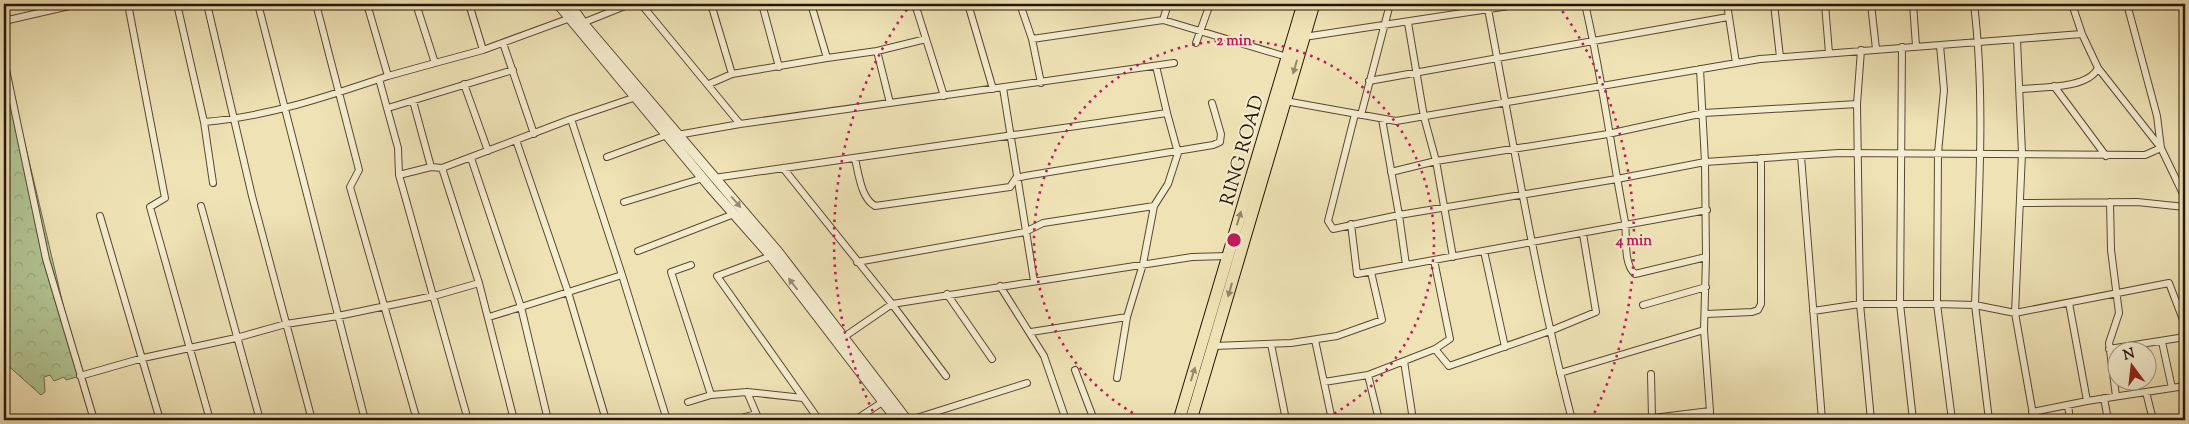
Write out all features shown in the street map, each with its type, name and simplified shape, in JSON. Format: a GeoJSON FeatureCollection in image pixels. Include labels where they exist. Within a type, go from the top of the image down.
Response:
{"type":"FeatureCollection","features":[{"type":"Feature","properties":{"kind":"highway","name":"RING ROAD"},"geometry":{"type":"LineString","coordinates":[[1191,420],[1285,101],[1303,4]]}},
{"type":"Feature","properties":{"kind":"highway","name":"RING ROAD"},"geometry":{"type":"LineString","coordinates":[[1179,420],[1287,57],[1314,4]]}},
{"type":"Feature","properties":{"kind":"street"},"geometry":{"type":"LineString","coordinates":[[4,21],[78,4]]}},
{"type":"Feature","properties":{"kind":"street"},"geometry":{"type":"LineString","coordinates":[[128,4],[165,198],[150,207],[210,420]]}},
{"type":"Feature","properties":{"kind":"street"},"geometry":{"type":"LineString","coordinates":[[177,4],[204,122],[213,182]]}},
{"type":"Feature","properties":{"kind":"street"},"geometry":{"type":"LineString","coordinates":[[208,4],[252,196],[312,420]]}},
{"type":"Feature","properties":{"kind":"street"},"geometry":{"type":"LineString","coordinates":[[258,4],[365,420]]}},
{"type":"Feature","properties":{"kind":"street"},"geometry":{"type":"LineString","coordinates":[[316,4],[359,170],[350,187],[417,420]]}},
{"type":"Feature","properties":{"kind":"street"},"geometry":{"type":"LineString","coordinates":[[367,4],[388,76]]}},
{"type":"Feature","properties":{"kind":"street"},"geometry":{"type":"LineString","coordinates":[[416,4],[435,63]]}},
{"type":"Feature","properties":{"kind":"street"},"geometry":{"type":"LineString","coordinates":[[470,4],[483,50]]}},
{"type":"Feature","properties":{"kind":"street"},"geometry":{"type":"LineString","coordinates":[[558,4],[577,20],[658,118],[667,135],[771,256],[897,420]]}},
{"type":"Feature","properties":{"kind":"street"},"geometry":{"type":"LineString","coordinates":[[570,4],[577,20],[636,97],[677,135],[779,253],[909,420],[1027,383]]}},
{"type":"Feature","properties":{"kind":"street"},"geometry":{"type":"LineString","coordinates":[[204,122],[234,120],[284,108],[388,76],[483,50],[630,4]]}},
{"type":"Feature","properties":{"kind":"street"},"geometry":{"type":"LineString","coordinates":[[641,4],[709,84],[740,124]]}},
{"type":"Feature","properties":{"kind":"street"},"geometry":{"type":"LineString","coordinates":[[711,4],[732,74]]}},
{"type":"Feature","properties":{"kind":"street"},"geometry":{"type":"LineString","coordinates":[[762,4],[779,67]]}},
{"type":"Feature","properties":{"kind":"street"},"geometry":{"type":"LineString","coordinates":[[811,4],[827,58]]}},
{"type":"Feature","properties":{"kind":"street"},"geometry":{"type":"LineString","coordinates":[[915,4],[944,96]]}},
{"type":"Feature","properties":{"kind":"street"},"geometry":{"type":"LineString","coordinates":[[968,4],[993,89]]}},
{"type":"Feature","properties":{"kind":"street"},"geometry":{"type":"LineString","coordinates":[[1020,4],[1032,39],[1040,83]]}},
{"type":"Feature","properties":{"kind":"street"},"geometry":{"type":"LineString","coordinates":[[1164,20],[1168,4]]}},
{"type":"Feature","properties":{"kind":"street"},"geometry":{"type":"LineString","coordinates":[[1196,44],[1210,4]]}},
{"type":"Feature","properties":{"kind":"street"},"geometry":{"type":"LineString","coordinates":[[1390,4],[1370,81],[1358,114],[1328,221],[1333,229],[1399,215],[1522,193],[1617,179],[1706,162],[1858,153],[2145,155],[2161,148]]}},
{"type":"Feature","properties":{"kind":"street"},"geometry":{"type":"LineString","coordinates":[[1298,38],[1384,27],[1522,4]]}},
{"type":"Feature","properties":{"kind":"street"},"geometry":{"type":"LineString","coordinates":[[1585,4],[1603,86],[1608,134],[1626,226],[1629,265],[1635,274],[1706,257]]}},
{"type":"Feature","properties":{"kind":"street"},"geometry":{"type":"LineString","coordinates":[[1727,4],[1736,63]]}},
{"type":"Feature","properties":{"kind":"street"},"geometry":{"type":"LineString","coordinates":[[1774,4],[1780,57]]}},
{"type":"Feature","properties":{"kind":"street"},"geometry":{"type":"LineString","coordinates":[[1825,4],[1829,53]]}},
{"type":"Feature","properties":{"kind":"street"},"geometry":{"type":"LineString","coordinates":[[1871,4],[1876,49]]}},
{"type":"Feature","properties":{"kind":"street"},"geometry":{"type":"LineString","coordinates":[[1916,46],[1913,4],[1941,4]]}},
{"type":"Feature","properties":{"kind":"street"},"geometry":{"type":"LineString","coordinates":[[1974,4],[1978,42],[1980,153],[1975,305],[1989,420]]}},
{"type":"Feature","properties":{"kind":"street"},"geometry":{"type":"LineString","coordinates":[[2072,4],[2082,34],[2098,68],[2161,148],[2185,198]]}},
{"type":"Feature","properties":{"kind":"street"},"geometry":{"type":"LineString","coordinates":[[2127,4],[2158,116],[2161,148]]}},
{"type":"Feature","properties":{"kind":"street"},"geometry":{"type":"LineString","coordinates":[[1488,10],[1531,242],[1572,420]]}},
{"type":"Feature","properties":{"kind":"street"},"geometry":{"type":"LineString","coordinates":[[1370,81],[1728,17]]}},
{"type":"Feature","properties":{"kind":"street"},"geometry":{"type":"LineString","coordinates":[[1032,39],[1164,20],[1287,57]]}},
{"type":"Feature","properties":{"kind":"street"},"geometry":{"type":"LineString","coordinates":[[1408,23],[1424,117],[1436,161],[1453,257]]}},
{"type":"Feature","properties":{"kind":"street"},"geometry":{"type":"LineString","coordinates":[[1285,101],[1396,121],[1780,57],[2082,34]]}},
{"type":"Feature","properties":{"kind":"street"},"geometry":{"type":"LineString","coordinates":[[709,84],[732,74],[877,51],[926,39]]}},
{"type":"Feature","properties":{"kind":"street"},"geometry":{"type":"LineString","coordinates":[[2018,40],[2022,153],[2015,313],[2034,420]]}},
{"type":"Feature","properties":{"kind":"street"},"geometry":{"type":"LineString","coordinates":[[503,43],[534,134]]}},
{"type":"Feature","properties":{"kind":"street"},"geometry":{"type":"LineString","coordinates":[[1940,45],[1944,90],[1938,153],[1938,304],[1952,420]]}},
{"type":"Feature","properties":{"kind":"street"},"geometry":{"type":"LineString","coordinates":[[1902,47],[1900,304],[1913,420]]}},
{"type":"Feature","properties":{"kind":"street"},"geometry":{"type":"LineString","coordinates":[[1862,50],[1857,104],[1860,304],[1871,420]]}},
{"type":"Feature","properties":{"kind":"street"},"geometry":{"type":"LineString","coordinates":[[877,51],[890,103]]}},
{"type":"Feature","properties":{"kind":"street"},"geometry":{"type":"LineString","coordinates":[[4,60],[46,259],[94,420]]}},
{"type":"Feature","properties":{"kind":"street"},"geometry":{"type":"LineString","coordinates":[[677,135],[740,124],[1174,63]]}},
{"type":"Feature","properties":{"kind":"street"},"geometry":{"type":"LineString","coordinates":[[1116,378],[1126,316],[1143,264],[1154,206],[1168,184],[1178,153],[1156,66]]}},
{"type":"Feature","properties":{"kind":"street"},"geometry":{"type":"LineString","coordinates":[[2020,89],[2054,86],[2087,80],[2094,76],[2098,68]]}},
{"type":"Feature","properties":{"kind":"street"},"geometry":{"type":"LineString","coordinates":[[1700,69],[1704,113],[1707,210],[1706,314],[1704,330],[1710,420]]}},
{"type":"Feature","properties":{"kind":"street"},"geometry":{"type":"LineString","coordinates":[[388,108],[513,70]]}},
{"type":"Feature","properties":{"kind":"street"},"geometry":{"type":"LineString","coordinates":[[379,79],[398,148],[399,175],[468,420]]}},
{"type":"Feature","properties":{"kind":"street"},"geometry":{"type":"LineString","coordinates":[[464,84],[488,152]]}},
{"type":"Feature","properties":{"kind":"street"},"geometry":{"type":"LineString","coordinates":[[2054,86],[2106,156]]}},
{"type":"Feature","properties":{"kind":"street"},"geometry":{"type":"LineString","coordinates":[[1003,88],[1034,281]]}},
{"type":"Feature","properties":{"kind":"street"},"geometry":{"type":"LineString","coordinates":[[399,175],[431,167],[442,168],[571,119],[636,97]]}},
{"type":"Feature","properties":{"kind":"street"},"geometry":{"type":"LineString","coordinates":[[413,101],[431,167]]}},
{"type":"Feature","properties":{"kind":"street"},"geometry":{"type":"LineString","coordinates":[[855,159],[864,194],[870,203],[875,206],[1010,187],[1016,178],[1213,146],[1220,142],[1220,134],[1212,103]]}},
{"type":"Feature","properties":{"kind":"street"},"geometry":{"type":"LineString","coordinates":[[1392,172],[1436,161],[1608,134],[1704,113],[1857,104]]}},
{"type":"Feature","properties":{"kind":"street"},"geometry":{"type":"LineString","coordinates":[[714,178],[1167,113]]}},
{"type":"Feature","properties":{"kind":"street"},"geometry":{"type":"LineString","coordinates":[[571,119],[667,420]]}},
{"type":"Feature","properties":{"kind":"street"},"geometry":{"type":"LineString","coordinates":[[1382,119],[1406,265]]}},
{"type":"Feature","properties":{"kind":"street"},"geometry":{"type":"LineString","coordinates":[[606,157],[667,135]]}},
{"type":"Feature","properties":{"kind":"street"},"geometry":{"type":"LineString","coordinates":[[516,140],[568,292],[606,420]]}},
{"type":"Feature","properties":{"kind":"street"},"geometry":{"type":"LineString","coordinates":[[1801,156],[1822,420]]}},
{"type":"Feature","properties":{"kind":"street"},"geometry":{"type":"LineString","coordinates":[[471,158],[520,307],[548,420]]}},
{"type":"Feature","properties":{"kind":"street"},"geometry":{"type":"LineString","coordinates":[[1706,314],[1752,312],[1758,310],[1761,304],[1761,158]]}},
{"type":"Feature","properties":{"kind":"street"},"geometry":{"type":"LineString","coordinates":[[442,168],[489,317],[514,420]]}},
{"type":"Feature","properties":{"kind":"street"},"geometry":{"type":"LineString","coordinates":[[783,168],[892,304],[946,376]]}},
{"type":"Feature","properties":{"kind":"street"},"geometry":{"type":"LineString","coordinates":[[624,202],[703,178]]}},
{"type":"Feature","properties":{"kind":"street"},"geometry":{"type":"LineString","coordinates":[[2109,342],[2109,336],[2119,314],[2110,202]]}},
{"type":"Feature","properties":{"kind":"street"},"geometry":{"type":"LineString","coordinates":[[2020,203],[2136,202],[2185,207]]}},
{"type":"Feature","properties":{"kind":"street"},"geometry":{"type":"LineString","coordinates":[[201,206],[260,420]]}},
{"type":"Feature","properties":{"kind":"street"},"geometry":{"type":"LineString","coordinates":[[857,262],[1025,232],[1043,224],[1154,206]]}},
{"type":"Feature","properties":{"kind":"street"},"geometry":{"type":"LineString","coordinates":[[1351,224],[1357,274],[1707,210]]}},
{"type":"Feature","properties":{"kind":"street"},"geometry":{"type":"LineString","coordinates":[[638,251],[734,214]]}},
{"type":"Feature","properties":{"kind":"street"},"geometry":{"type":"LineString","coordinates":[[100,216],[160,420]]}},
{"type":"Feature","properties":{"kind":"street"},"geometry":{"type":"LineString","coordinates":[[1435,349],[1449,366],[1550,331],[1596,312],[1583,234]]}},
{"type":"Feature","properties":{"kind":"street"},"geometry":{"type":"LineString","coordinates":[[1484,251],[1505,347]]}},
{"type":"Feature","properties":{"kind":"street"},"geometry":{"type":"LineString","coordinates":[[771,256],[717,276],[818,420]]}},
{"type":"Feature","properties":{"kind":"street"},"geometry":{"type":"LineString","coordinates":[[844,337],[892,304],[1192,257],[1228,256]]}},
{"type":"Feature","properties":{"kind":"street"},"geometry":{"type":"LineString","coordinates":[[1324,382],[1368,375],[1435,349],[1450,339],[1434,260]]}},
{"type":"Feature","properties":{"kind":"street"},"geometry":{"type":"LineString","coordinates":[[691,266],[671,272],[710,395]]}},
{"type":"Feature","properties":{"kind":"street"},"geometry":{"type":"LineString","coordinates":[[1214,346],[1315,340],[1337,336],[1382,320],[1371,272]]}},
{"type":"Feature","properties":{"kind":"street"},"geometry":{"type":"LineString","coordinates":[[489,317],[622,275]]}},
{"type":"Feature","properties":{"kind":"street"},"geometry":{"type":"LineString","coordinates":[[80,376],[143,358],[189,350],[286,324],[338,316],[434,296],[479,283]]}},
{"type":"Feature","properties":{"kind":"street"},"geometry":{"type":"LineString","coordinates":[[1813,311],[1860,304],[1938,304],[1975,305],[2015,313],[2170,283],[2185,325]]}},
{"type":"Feature","properties":{"kind":"street"},"geometry":{"type":"LineString","coordinates":[[1000,286],[1044,356],[1066,420]]}},
{"type":"Feature","properties":{"kind":"street"},"geometry":{"type":"LineString","coordinates":[[1643,305],[1706,287]]}},
{"type":"Feature","properties":{"kind":"street"},"geometry":{"type":"LineString","coordinates":[[947,294],[992,359]]}},
{"type":"Feature","properties":{"kind":"street"},"geometry":{"type":"LineString","coordinates":[[2069,303],[2087,401]]}},
{"type":"Feature","properties":{"kind":"street"},"geometry":{"type":"LineString","coordinates":[[1030,332],[1126,316]]}},
{"type":"Feature","properties":{"kind":"street"},"geometry":{"type":"LineString","coordinates":[[1560,373],[1704,330]]}},
{"type":"Feature","properties":{"kind":"street"},"geometry":{"type":"LineString","coordinates":[[2156,343],[2185,337]]}},
{"type":"Feature","properties":{"kind":"street"},"geometry":{"type":"LineString","coordinates":[[1315,340],[1332,420]]}},
{"type":"Feature","properties":{"kind":"street"},"geometry":{"type":"LineString","coordinates":[[2162,342],[2172,388]]}},
{"type":"Feature","properties":{"kind":"street"},"geometry":{"type":"LineString","coordinates":[[1271,344],[1286,420]]}},
{"type":"Feature","properties":{"kind":"street"},"geometry":{"type":"LineString","coordinates":[[1404,361],[1414,420]]}},
{"type":"Feature","properties":{"kind":"street"},"geometry":{"type":"LineString","coordinates":[[1075,370],[1094,420]]}},
{"type":"Feature","properties":{"kind":"street"},"geometry":{"type":"LineString","coordinates":[[1651,374],[1652,418]]}},
{"type":"Feature","properties":{"kind":"street"},"geometry":{"type":"LineString","coordinates":[[1368,375],[1379,420]]}},
{"type":"Feature","properties":{"kind":"street"},"geometry":{"type":"LineString","coordinates":[[2156,390],[2185,386]]}},
{"type":"Feature","properties":{"kind":"street"},"geometry":{"type":"LineString","coordinates":[[688,402],[710,395],[747,392],[803,398]]}},
{"type":"Feature","properties":{"kind":"street"},"geometry":{"type":"LineString","coordinates":[[734,420],[758,417],[747,392]]}},
{"type":"Feature","properties":{"kind":"street"},"geometry":{"type":"LineString","coordinates":[[2115,392],[2116,396]]}},
{"type":"Feature","properties":{"kind":"street"},"geometry":{"type":"LineString","coordinates":[[2032,412],[2146,392],[2153,420]]}},
{"type":"Feature","properties":{"kind":"street"},"geometry":{"type":"LineString","coordinates":[[2104,398],[2108,420]]}},
{"type":"Feature","properties":{"kind":"street"},"geometry":{"type":"LineString","coordinates":[[855,420],[884,401]]}},
{"type":"Feature","properties":{"kind":"street"},"geometry":{"type":"LineString","coordinates":[[2068,405],[2070,420]]}},
{"type":"Feature","properties":{"kind":"street"},"geometry":{"type":"LineString","coordinates":[[1637,420],[1710,412]]}},
{"type":"Feature","properties":{"kind":"green space"},"geometry":{"type":"Polygon","coordinates":[[[4,55],[80,376],[66,380],[64,377],[54,381],[50,375],[44,377],[45,392],[41,395],[4,362],[4,55]]]}}]}
